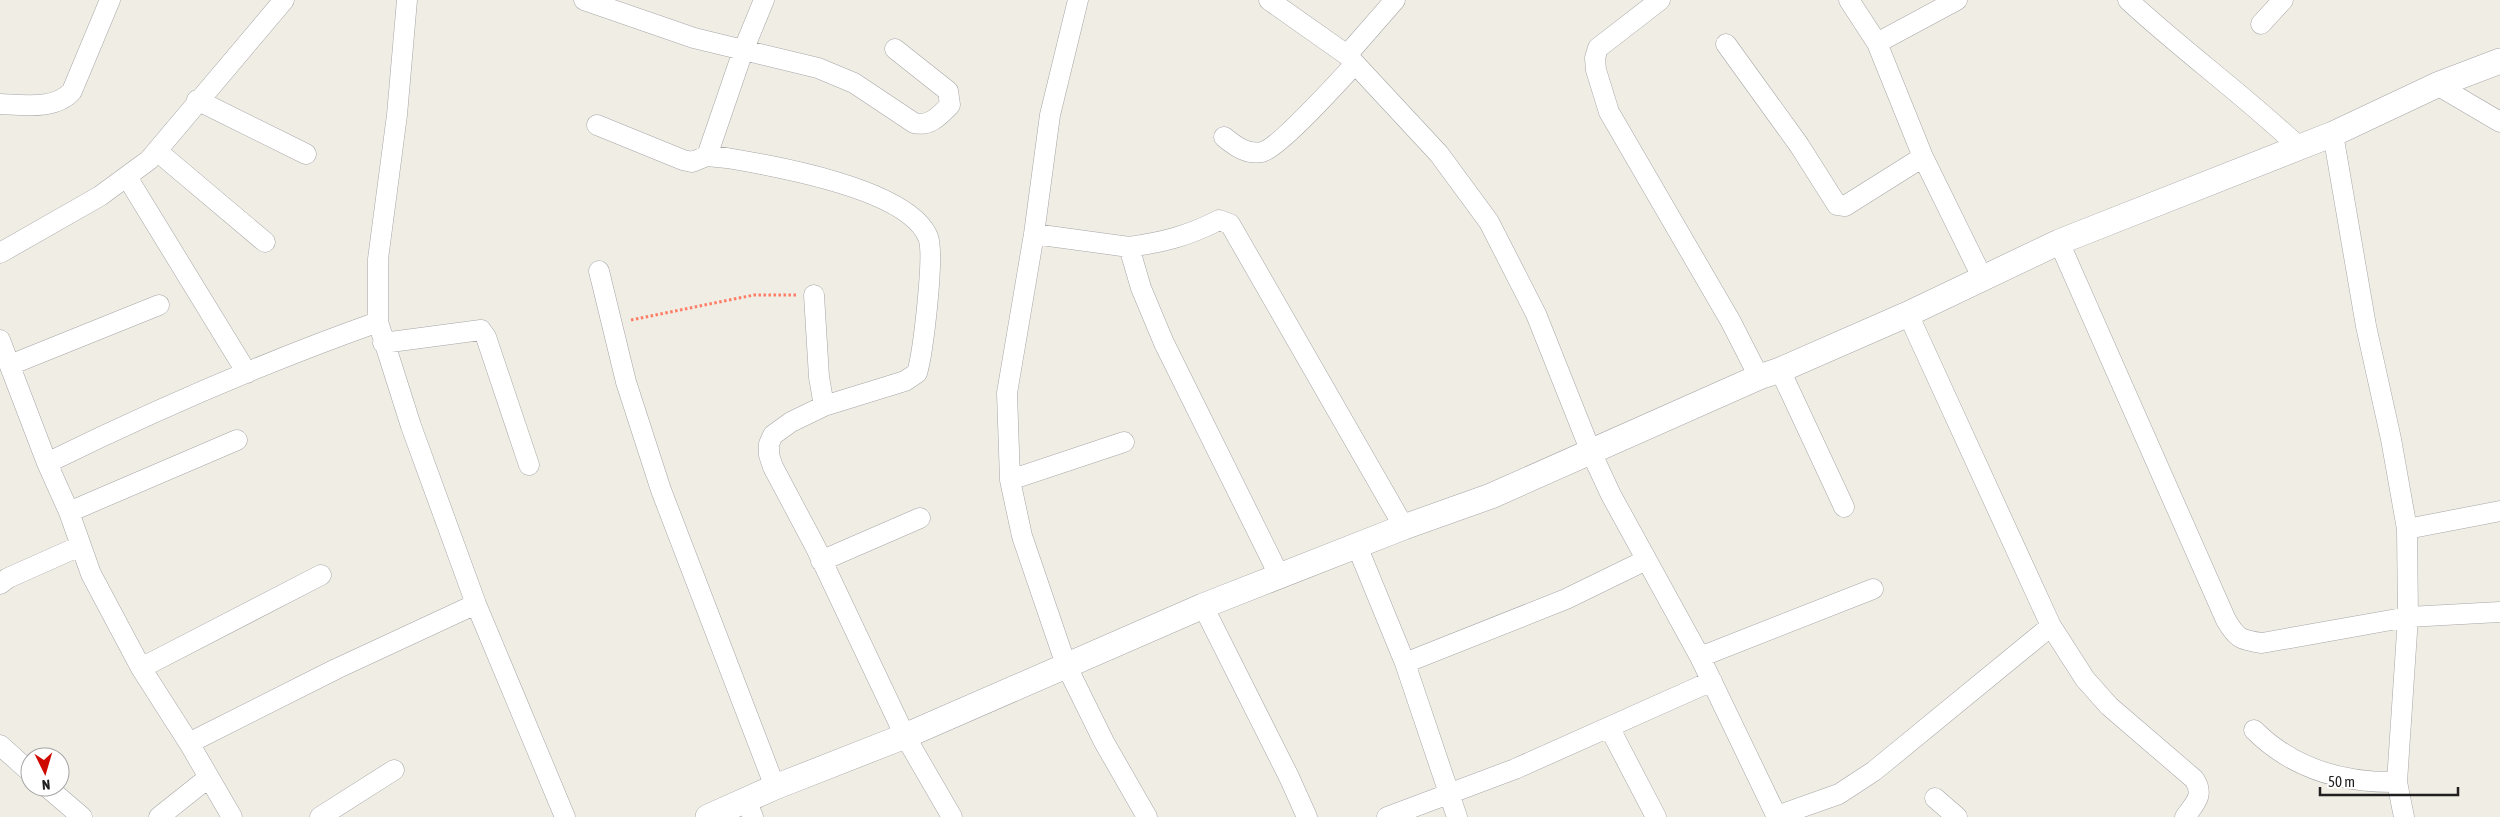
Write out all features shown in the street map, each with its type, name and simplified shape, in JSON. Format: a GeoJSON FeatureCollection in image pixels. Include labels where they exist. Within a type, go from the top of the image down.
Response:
{"type":"FeatureCollection","features":[{"type":"Feature","properties":{"kind":"street"},"geometry":{"type":"LineString","coordinates":[[0,104],[49,104],[68,96],[72,91],[110,0]]}},
{"type":"Feature","properties":{"kind":"street"},"geometry":{"type":"LineString","coordinates":[[0,254],[100,196],[157,152],[197,100],[284,0]]}},
{"type":"Feature","properties":{"kind":"street"},"geometry":{"type":"LineString","coordinates":[[407,0],[397,115],[378,259],[378,322],[476,604],[565,817]]}},
{"type":"Feature","properties":{"kind":"street"},"geometry":{"type":"LineString","coordinates":[[584,0],[694,38],[818,68],[854,84],[914,123],[923,125],[932,121],[950,105],[951,97],[948,91],[895,49]]}},
{"type":"Feature","properties":{"kind":"street"},"geometry":{"type":"LineString","coordinates":[[707,156],[743,51],[764,0]]}},
{"type":"Feature","properties":{"kind":"street"},"geometry":{"type":"LineString","coordinates":[[1078,0],[1050,115],[1034,234],[1007,393],[1010,480],[1022,536],[1066,665],[1104,742],[1147,817]]}},
{"type":"Feature","properties":{"kind":"street"},"geometry":{"type":"LineString","coordinates":[[1270,0],[1351,59],[1438,154],[1489,222],[1536,314],[1591,452],[1646,560],[1700,657],[1777,817],[1839,794],[1874,770],[2051,626]]}},
{"type":"Feature","properties":{"kind":"street"},"geometry":{"type":"LineString","coordinates":[[1224,137],[1237,148],[1252,153],[1265,152],[1287,133],[1351,59],[1395,0]]}},
{"type":"Feature","properties":{"kind":"street"},"geometry":{"type":"LineString","coordinates":[[1660,0],[1598,48],[1595,58],[1596,70],[1609,112],[1731,322],[1770,373],[1844,507]]}},
{"type":"Feature","properties":{"kind":"street"},"geometry":{"type":"LineString","coordinates":[[1877,43],[1957,0]]}},
{"type":"Feature","properties":{"kind":"street"},"geometry":{"type":"LineString","coordinates":[[2128,0],[2256,106],[2299,147]]}},
{"type":"Feature","properties":{"kind":"street"},"geometry":{"type":"LineString","coordinates":[[2260,24],[2283,0]]}},
{"type":"Feature","properties":{"kind":"street"},"geometry":{"type":"LineString","coordinates":[[1851,1],[1877,43],[1923,157],[1983,279]]}},
{"type":"Feature","properties":{"kind":"street"},"geometry":{"type":"LineString","coordinates":[[1726,44],[1799,145],[1837,205],[1845,206],[1923,157]]}},
{"type":"Feature","properties":{"kind":"street"},"geometry":{"type":"LineString","coordinates":[[708,817],[750,809],[775,787],[905,736],[1203,606],[1404,527],[1491,496],[1908,314],[2060,242],[2333,134],[2437,85],[2500,61]]}},
{"type":"Feature","properties":{"kind":"street"},"geometry":{"type":"LineString","coordinates":[[2437,85],[2500,122]]}},
{"type":"Feature","properties":{"kind":"street"},"geometry":{"type":"LineString","coordinates":[[197,100],[306,154]]}},
{"type":"Feature","properties":{"kind":"street"},"geometry":{"type":"LineString","coordinates":[[597,125],[683,160],[692,162],[707,156],[743,161],[858,188],[889,202],[917,220],[928,238],[930,259],[922,357],[917,373],[905,381],[824,406],[790,422],[773,436],[769,444],[772,467],[822,561],[905,736],[952,817]]}},
{"type":"Feature","properties":{"kind":"street"},"geometry":{"type":"LineString","coordinates":[[2333,134],[2366,326],[2391,439],[2407,529],[2408,617],[2397,782],[2404,817]]}},
{"type":"Feature","properties":{"kind":"street"},"geometry":{"type":"LineString","coordinates":[[157,152],[265,242]]}},
{"type":"Feature","properties":{"kind":"street"},"geometry":{"type":"LineString","coordinates":[[127,177],[247,374]]}},
{"type":"Feature","properties":{"kind":"street"},"geometry":{"type":"LineString","coordinates":[[1034,234],[1129,247],[1174,240],[1189,235],[1219,220],[1230,224],[1404,527]]}},
{"type":"Feature","properties":{"kind":"street"},"geometry":{"type":"LineString","coordinates":[[2060,242],[2226,620],[2234,634],[2244,640],[2262,643],[2408,617],[2500,612]]}},
{"type":"Feature","properties":{"kind":"street"},"geometry":{"type":"LineString","coordinates":[[1129,247],[1141,288],[1164,343],[1210,440],[1280,577]]}},
{"type":"Feature","properties":{"kind":"street"},"geometry":{"type":"LineString","coordinates":[[599,271],[626,382],[661,490],[775,787]]}},
{"type":"Feature","properties":{"kind":"street"},"geometry":{"type":"LineString","coordinates":[[814,294],[819,376],[824,406]]}},
{"type":"Feature","properties":{"kind":"street"},"geometry":{"type":"LineString","coordinates":[[10,365],[159,305]]}},
{"type":"Feature","properties":{"kind":"street"},"geometry":{"type":"LineString","coordinates":[[1908,314],[2051,626],[2085,679],[2109,706],[2197,783],[2200,788],[2199,798],[2185,817]]}},
{"type":"Feature","properties":{"kind":"street"},"geometry":{"type":"LineString","coordinates":[[47,463],[139,418],[303,349],[378,322]]}},
{"type":"Feature","properties":{"kind":"street"},"geometry":{"type":"LineString","coordinates":[[384,343],[481,330],[486,337],[529,465]]}},
{"type":"Feature","properties":{"kind":"street"},"geometry":{"type":"LineString","coordinates":[[0,340],[47,463],[69,512],[91,574],[140,668],[189,743],[232,817]]}},
{"type":"Feature","properties":{"kind":"street"},"geometry":{"type":"LineString","coordinates":[[69,512],[237,440]]}},
{"type":"Feature","properties":{"kind":"street"},"geometry":{"type":"LineString","coordinates":[[1010,480],[1124,442]]}},
{"type":"Feature","properties":{"kind":"street"},"geometry":{"type":"LineString","coordinates":[[2407,529],[2500,511]]}},
{"type":"Feature","properties":{"kind":"street"},"geometry":{"type":"LineString","coordinates":[[822,561],[920,518]]}},
{"type":"Feature","properties":{"kind":"street"},"geometry":{"type":"LineString","coordinates":[[0,584],[8,578],[80,546]]}},
{"type":"Feature","properties":{"kind":"street"},"geometry":{"type":"LineString","coordinates":[[1358,546],[1405,663],[1457,817]]}},
{"type":"Feature","properties":{"kind":"street"},"geometry":{"type":"LineString","coordinates":[[1405,663],[1558,602],[1646,560]]}},
{"type":"Feature","properties":{"kind":"street"},"geometry":{"type":"LineString","coordinates":[[140,668],[321,575]]}},
{"type":"Feature","properties":{"kind":"street"},"geometry":{"type":"LineString","coordinates":[[1700,657],[1873,589]]}},
{"type":"Feature","properties":{"kind":"street"},"geometry":{"type":"LineString","coordinates":[[189,743],[336,669],[476,604]]}},
{"type":"Feature","properties":{"kind":"street"},"geometry":{"type":"LineString","coordinates":[[1203,606],[1289,777],[1307,817]]}},
{"type":"Feature","properties":{"kind":"street"},"geometry":{"type":"LineString","coordinates":[[1387,817],[1449,796],[1516,769],[1712,681]]}},
{"type":"Feature","properties":{"kind":"street"},"geometry":{"type":"LineString","coordinates":[[1609,728],[1656,817]]}},
{"type":"Feature","properties":{"kind":"street"},"geometry":{"type":"LineString","coordinates":[[2254,730],[2278,751],[2310,768],[2348,780],[2397,782]]}},
{"type":"Feature","properties":{"kind":"street"},"geometry":{"type":"LineString","coordinates":[[0,745],[20,763]]}},
{"type":"Feature","properties":{"kind":"street"},"geometry":{"type":"LineString","coordinates":[[320,817],[394,770]]}},
{"type":"Feature","properties":{"kind":"street"},"geometry":{"type":"LineString","coordinates":[[159,817],[208,778]]}},
{"type":"Feature","properties":{"kind":"street"},"geometry":{"type":"LineString","coordinates":[[59,797],[82,817]]}},
{"type":"Feature","properties":{"kind":"street"},"geometry":{"type":"LineString","coordinates":[[1935,798],[1957,817]]}},
{"type":"Feature","properties":{"kind":"path"},"geometry":{"type":"LineString","coordinates":[[613,324],[754,295],[814,294]]}}]}
